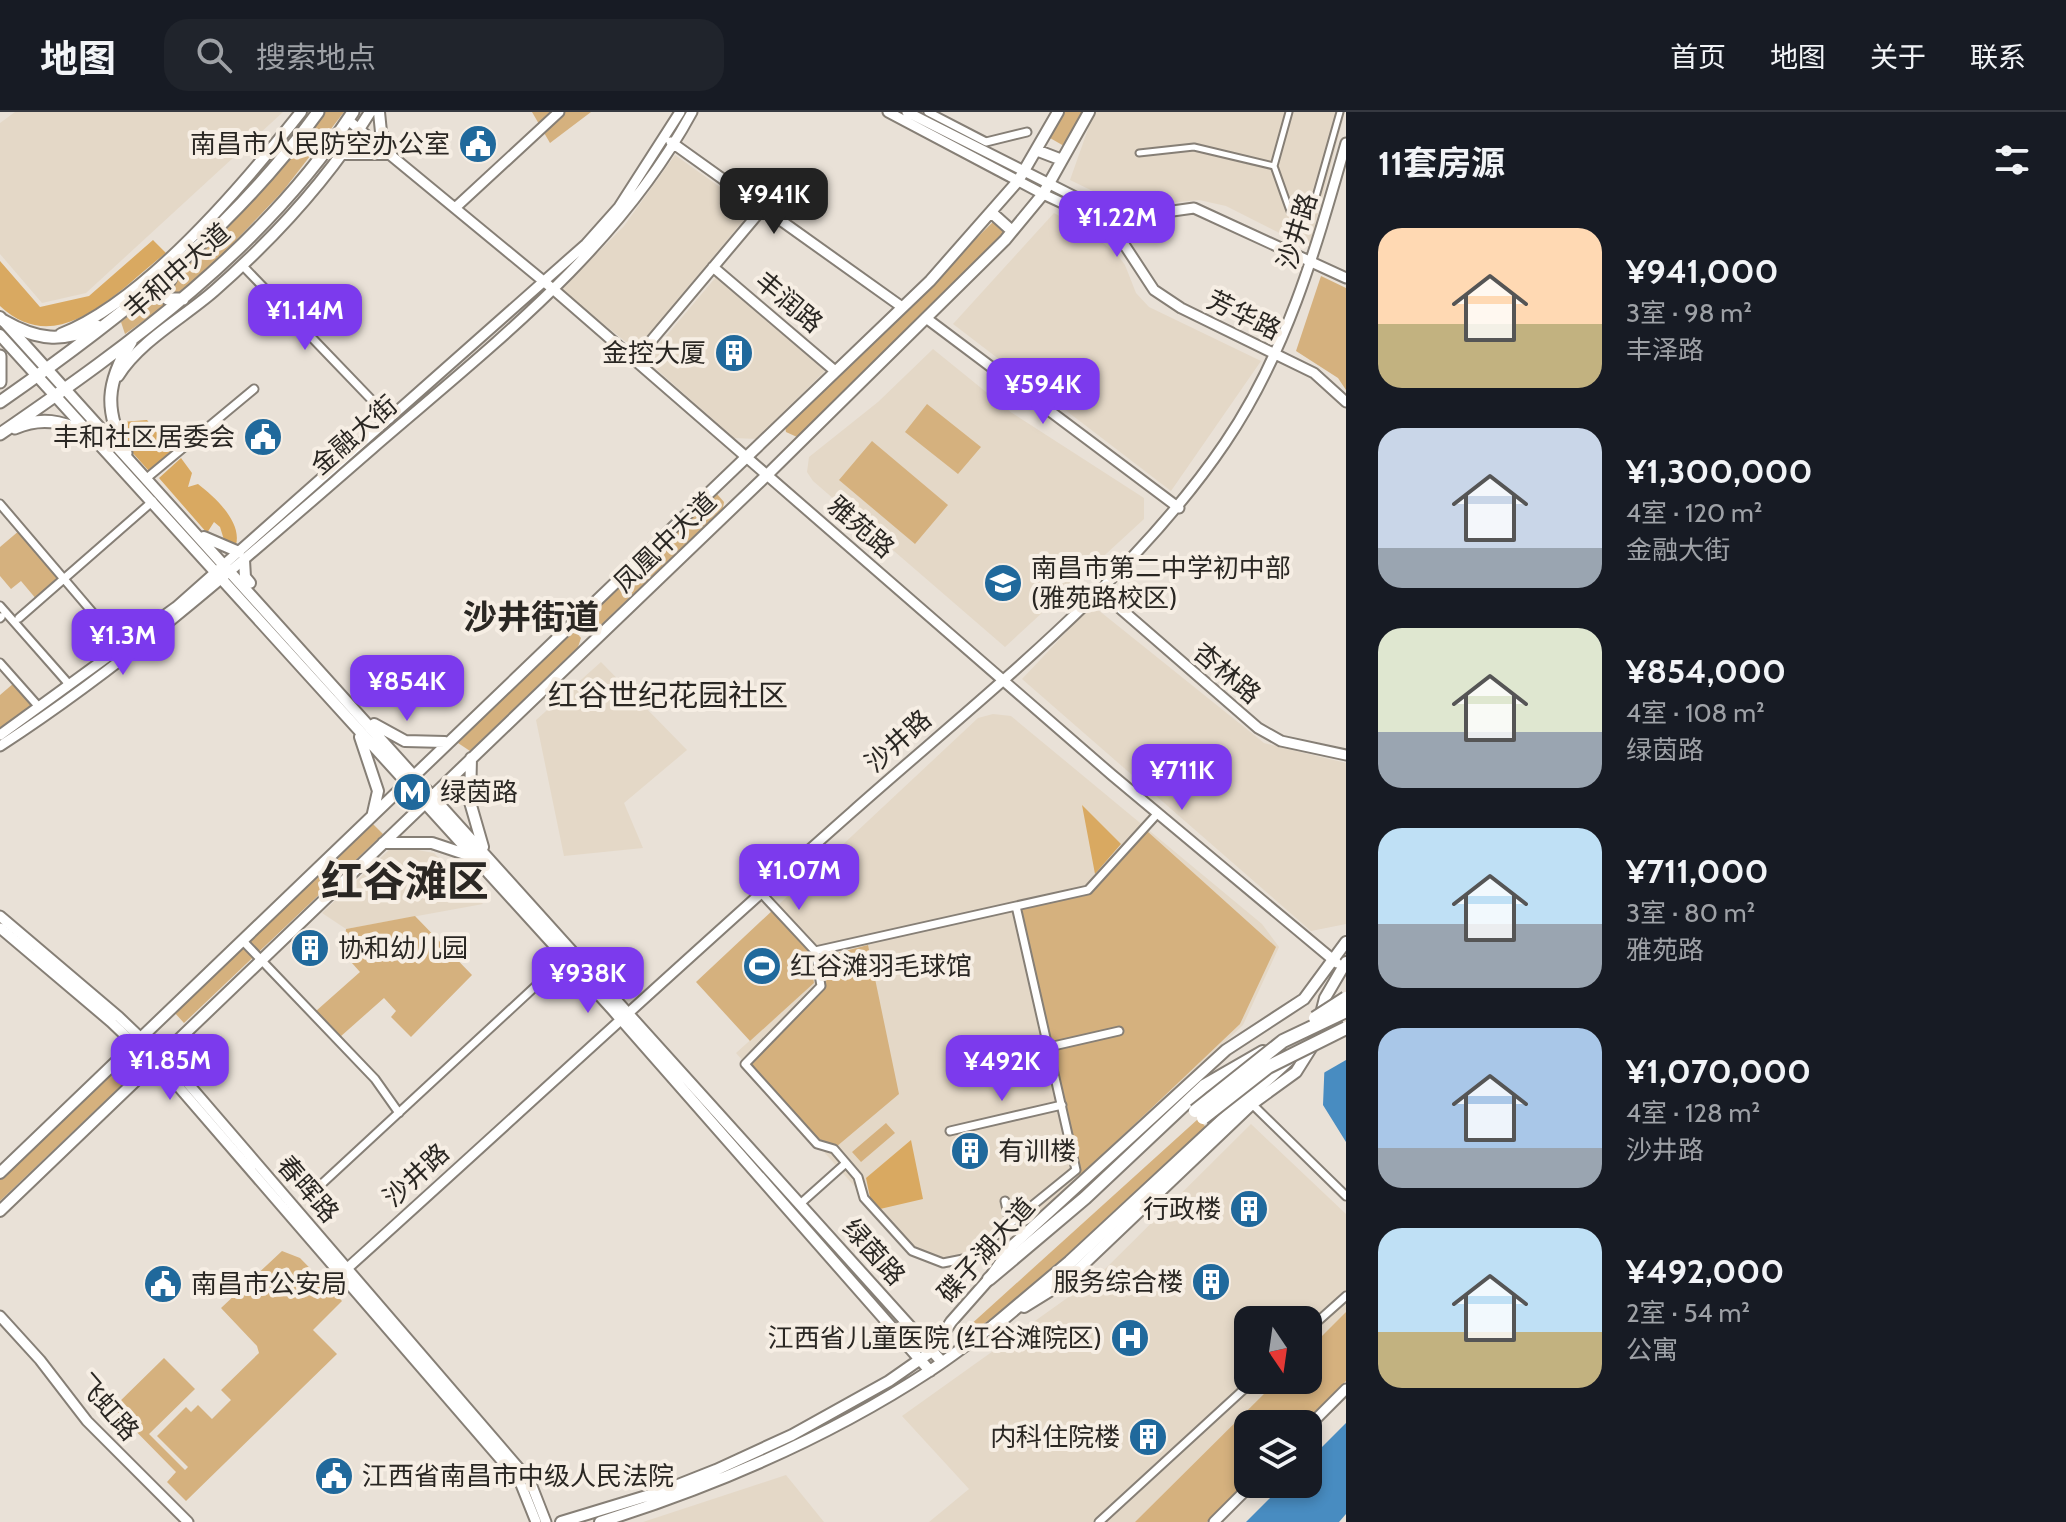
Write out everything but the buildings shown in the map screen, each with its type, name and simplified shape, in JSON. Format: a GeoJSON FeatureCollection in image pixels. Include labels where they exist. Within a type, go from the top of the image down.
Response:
{"type":"FeatureCollection","features":[{"type":"Feature","properties":{"kind":"highway"},"geometry":{"type":"LineString","coordinates":[[1346,998],[1283,1041],[1199,1115],[1268,1067],[1346,1028]]}},
{"type":"Feature","properties":{"kind":"highway"},"geometry":{"type":"LineString","coordinates":[[989,1279],[1204,1086],[1283,1041],[1346,1011]]}},
{"type":"Feature","properties":{"kind":"highway"},"geometry":{"type":"LineString","coordinates":[[994,1326],[1070,1262],[1300,1049],[1346,1035]]}},
{"type":"Feature","properties":{"kind":"main road"},"geometry":{"type":"LineString","coordinates":[[50,338],[86,323],[156,268],[240,186],[301,112]]}},
{"type":"Feature","properties":{"kind":"main road","name":"丰和中大道"},"geometry":{"type":"LineString","coordinates":[[0,402],[175,271],[251,196],[318,112]]}},
{"type":"Feature","properties":{"kind":"main road"},"geometry":{"type":"LineString","coordinates":[[110,388],[132,359],[242,265],[292,212],[370,112]]}},
{"type":"Feature","properties":{"kind":"main road"},"geometry":{"type":"LineString","coordinates":[[340,154],[391,154],[381,132],[379,112]]}},
{"type":"Feature","properties":{"kind":"main road","name":"凤凰中大道"},"geometry":{"type":"LineString","coordinates":[[0,1173],[902,307],[992,213],[1018,181],[1058,112]]}},
{"type":"Feature","properties":{"kind":"main road","name":"凤凰中大道"},"geometry":{"type":"LineString","coordinates":[[0,1211],[767,475],[926,318],[1012,231],[1043,194],[1089,112]]}},
{"type":"Feature","properties":{"kind":"main road","name":"丰和中大道"},"geometry":{"type":"LineString","coordinates":[[0,434],[186,298],[256,231],[351,116]]}},
{"type":"Feature","properties":{"kind":"main road"},"geometry":{"type":"LineString","coordinates":[[1036,150],[1062,160]]}},
{"type":"Feature","properties":{"kind":"main road"},"geometry":{"type":"LineString","coordinates":[[992,213],[1012,231]]}},
{"type":"Feature","properties":{"kind":"main road"},"geometry":{"type":"LineString","coordinates":[[175,271],[164,290],[168,299],[186,298]]}},
{"type":"Feature","properties":{"kind":"main road"},"geometry":{"type":"LineString","coordinates":[[2,319],[26,334],[50,338],[83,333],[119,315]]}},
{"type":"Feature","properties":{"kind":"main road","name":"绿茵路"},"geometry":{"type":"LineString","coordinates":[[2,319],[44,372],[126,453],[201,536],[224,571],[356,728],[424,803],[481,856],[624,1015],[930,1371]]}},
{"type":"Feature","properties":{"kind":"main road","name":"绿茵路"},"geometry":{"type":"LineString","coordinates":[[0,335],[44,372]]}},
{"type":"Feature","properties":{"kind":"main road"},"geometry":{"type":"LineString","coordinates":[[126,453],[114,423],[110,388],[114,371],[135,336]]}},
{"type":"Feature","properties":{"kind":"main road"},"geometry":{"type":"LineString","coordinates":[[0,356],[0,382]]}},
{"type":"Feature","properties":{"kind":"main road","name":"绿茵路"},"geometry":{"type":"LineString","coordinates":[[62,391],[99,440],[153,501],[271,614],[433,794],[481,856],[593,988],[662,1050],[942,1362]]}},
{"type":"Feature","properties":{"kind":"main road"},"geometry":{"type":"LineString","coordinates":[[0,434],[24,424],[55,421],[99,440]]}},
{"type":"Feature","properties":{"kind":"main road"},"geometry":{"type":"LineString","coordinates":[[201,536],[241,556],[245,577],[267,604],[271,614]]}},
{"type":"Feature","properties":{"kind":"main road"},"geometry":{"type":"LineString","coordinates":[[366,719],[405,741],[447,742]]}},
{"type":"Feature","properties":{"kind":"main road"},"geometry":{"type":"LineString","coordinates":[[356,728],[378,791],[373,813]]}},
{"type":"Feature","properties":{"kind":"main road"},"geometry":{"type":"LineString","coordinates":[[381,844],[395,841],[432,843],[481,856],[470,802],[471,758]]}},
{"type":"Feature","properties":{"kind":"main road","name":"碟子湖大道"},"geometry":{"type":"LineString","coordinates":[[600,1522],[748,1468],[930,1371],[1066,1281],[1252,1104],[1296,1072],[1305,1061],[1325,998],[1341,964],[1346,942]]}},
{"type":"Feature","properties":{"kind":"main road","name":"碟子湖大道"},"geometry":{"type":"LineString","coordinates":[[561,1522],[663,1491],[729,1464],[854,1403],[932,1351],[951,1322],[1024,1234],[1226,1050],[1304,999],[1341,964]]}},
{"type":"Feature","properties":{"kind":"street"},"geometry":{"type":"LineString","coordinates":[[455,208],[559,112]]}},
{"type":"Feature","properties":{"kind":"street","name":"金融大街"},"geometry":{"type":"LineString","coordinates":[[0,735],[224,571],[553,289],[619,221],[669,141],[680,112]]}},
{"type":"Feature","properties":{"kind":"street","name":"金融大街"},"geometry":{"type":"LineString","coordinates":[[241,556],[586,244],[619,207],[692,112]]}},
{"type":"Feature","properties":{"kind":"street","name":"芳华路"},"geometry":{"type":"LineString","coordinates":[[888,112],[1043,194],[1112,226],[1154,290],[1181,308],[1314,373],[1346,402]]}},
{"type":"Feature","properties":{"kind":"street"},"geometry":{"type":"LineString","coordinates":[[907,112],[1111,215],[1130,217],[1194,208],[1346,278]]}},
{"type":"Feature","properties":{"kind":"street"},"geometry":{"type":"LineString","coordinates":[[928,112],[986,142],[1027,132]]}},
{"type":"Feature","properties":{"kind":"street"},"geometry":{"type":"LineString","coordinates":[[1289,112],[1274,166],[1290,211],[1315,200],[1340,112]]}},
{"type":"Feature","properties":{"kind":"street","name":"雅苑路"},"geometry":{"type":"LineString","coordinates":[[351,116],[360,128],[553,289],[1158,813],[1341,964]]}},
{"type":"Feature","properties":{"kind":"street"},"geometry":{"type":"LineString","coordinates":[[669,141],[902,307]]}},
{"type":"Feature","properties":{"kind":"street","name":"沙井路"},"geometry":{"type":"LineString","coordinates":[[344,1272],[624,1015],[1002,679],[1099,590],[1179,508],[1227,441],[1277,355],[1312,262],[1346,143]]}},
{"type":"Feature","properties":{"kind":"street"},"geometry":{"type":"LineString","coordinates":[[1139,153],[1194,147],[1274,166]]}},
{"type":"Feature","properties":{"kind":"street"},"geometry":{"type":"LineString","coordinates":[[635,360],[763,208]]}},
{"type":"Feature","properties":{"kind":"street"},"geometry":{"type":"LineString","coordinates":[[242,265],[390,419]]}},
{"type":"Feature","properties":{"kind":"street","name":"丰润路"},"geometry":{"type":"LineString","coordinates":[[713,267],[835,371]]}},
{"type":"Feature","properties":{"kind":"street"},"geometry":{"type":"LineString","coordinates":[[926,318],[1179,508]]}},
{"type":"Feature","properties":{"kind":"street"},"geometry":{"type":"LineString","coordinates":[[148,477],[254,389]]}},
{"type":"Feature","properties":{"kind":"street"},"geometry":{"type":"LineString","coordinates":[[19,618],[153,501]]}},
{"type":"Feature","properties":{"kind":"street"},"geometry":{"type":"LineString","coordinates":[[0,504],[93,613]]}},
{"type":"Feature","properties":{"kind":"street","name":"金融大街"},"geometry":{"type":"LineString","coordinates":[[0,746],[190,607],[224,571]]}},
{"type":"Feature","properties":{"kind":"street","name":"杏林路"},"geometry":{"type":"LineString","coordinates":[[1099,590],[1258,728],[1281,741],[1346,755]]}},
{"type":"Feature","properties":{"kind":"street"},"geometry":{"type":"LineString","coordinates":[[0,606],[67,682],[67,687]]}},
{"type":"Feature","properties":{"kind":"street"},"geometry":{"type":"LineString","coordinates":[[0,663],[39,707]]}},
{"type":"Feature","properties":{"kind":"street"},"geometry":{"type":"LineString","coordinates":[[815,951],[1088,890],[1158,813]]}},
{"type":"Feature","properties":{"kind":"street"},"geometry":{"type":"LineString","coordinates":[[761,893],[815,951],[821,986],[745,1064],[817,1144],[834,1149],[858,1177],[864,1198],[912,1251],[943,1263],[968,1258],[1076,1170],[1016,906]]}},
{"type":"Feature","properties":{"kind":"street","name":"春晖路"},"geometry":{"type":"LineString","coordinates":[[0,916],[156,1059],[530,1481],[546,1522]]}},
{"type":"Feature","properties":{"kind":"street","name":"春晖路"},"geometry":{"type":"LineString","coordinates":[[0,928],[138,1041]]}},
{"type":"Feature","properties":{"kind":"street"},"geometry":{"type":"LineString","coordinates":[[242,940],[375,1079],[399,1113]]}},
{"type":"Feature","properties":{"kind":"street"},"geometry":{"type":"LineString","coordinates":[[313,1192],[566,958]]}},
{"type":"Feature","properties":{"kind":"street"},"geometry":{"type":"LineString","coordinates":[[1049,1047],[1119,1031]]}},
{"type":"Feature","properties":{"kind":"street"},"geometry":{"type":"LineString","coordinates":[[1252,1104],[1346,1196]]}},
{"type":"Feature","properties":{"kind":"street"},"geometry":{"type":"LineString","coordinates":[[950,1131],[1062,1105]]}},
{"type":"Feature","properties":{"kind":"street"},"geometry":{"type":"LineString","coordinates":[[800,1204],[846,1163]]}},
{"type":"Feature","properties":{"kind":"street"},"geometry":{"type":"LineString","coordinates":[[1005,1201],[1010,1223]]}},
{"type":"Feature","properties":{"kind":"street","name":"春晖路"},"geometry":{"type":"LineString","coordinates":[[344,1272],[520,1482],[536,1522]]}},
{"type":"Feature","properties":{"kind":"street"},"geometry":{"type":"LineString","coordinates":[[1322,1317],[1346,1296]]}},
{"type":"Feature","properties":{"kind":"street","name":"飞虹路"},"geometry":{"type":"LineString","coordinates":[[0,1316],[87,1421],[188,1522]]}},
{"type":"Feature","properties":{"kind":"street"},"geometry":{"type":"LineString","coordinates":[[1322,1413],[1346,1389]]}},
{"type":"Feature","properties":{"kind":"street"},"geometry":{"type":"LineString","coordinates":[[1099,1522],[1239,1394]]}},
{"type":"Feature","properties":{"kind":"street"},"geometry":{"type":"LineString","coordinates":[[1214,1522],[1238,1498]]}},
{"type":"Feature","properties":{"kind":"shaded area"},"geometry":{"type":"Polygon","coordinates":[[[15,112],[283,112],[86,293],[42,303],[0,254],[0,123],[15,112]]]}},
{"type":"Feature","properties":{"kind":"shaded area"},"geometry":{"type":"Polygon","coordinates":[[[324,112],[344,112],[283,191],[222,255],[173,300],[125,334],[121,322],[229,223],[324,112]]]}},
{"type":"Feature","properties":{"kind":"shaded area"},"geometry":{"type":"Polygon","coordinates":[[[532,112],[591,112],[550,143],[532,112]]]}},
{"type":"Feature","properties":{"kind":"shaded area"},"geometry":{"type":"Polygon","coordinates":[[[1063,112],[1083,112],[1064,146],[1050,138],[1063,112]]]}},
{"type":"Feature","properties":{"kind":"shaded area"},"geometry":{"type":"Polygon","coordinates":[[[1094,112],[1345,112],[1309,248],[1226,206],[1199,200],[1126,207],[1070,180],[1094,112]]]}},
{"type":"Feature","properties":{"kind":"shaded area"},"geometry":{"type":"Polygon","coordinates":[[[675,155],[752,210],[636,350],[561,290],[624,226],[675,155]]]}},
{"type":"Feature","properties":{"kind":"shaded area"},"geometry":{"type":"Polygon","coordinates":[[[1054,213],[1091,234],[1116,253],[1125,265],[1136,293],[1149,307],[1261,361],[1171,491],[953,324],[1054,213]]]}},
{"type":"Feature","properties":{"kind":"shaded area"},"geometry":{"type":"Polygon","coordinates":[[[994,221],[1004,232],[978,263],[797,437],[786,432],[785,426],[994,221]]]}},
{"type":"Feature","properties":{"kind":"shaded area"},"geometry":{"type":"Polygon","coordinates":[[[153,240],[166,253],[108,301],[87,314],[66,323],[44,326],[22,321],[0,306],[0,261],[40,307],[89,296],[153,240]]]}},
{"type":"Feature","properties":{"kind":"shaded area"},"geometry":{"type":"Polygon","coordinates":[[[1321,276],[1346,288],[1346,390],[1338,378],[1296,351],[1321,276]]]}},
{"type":"Feature","properties":{"kind":"shaded area"},"geometry":{"type":"Polygon","coordinates":[[[716,277],[825,371],[757,439],[734,438],[646,360],[716,277]]]}},
{"type":"Feature","properties":{"kind":"shaded area","name":"南昌市第二中学初中部 (雅苑路校区)"},"geometry":{"type":"Polygon","coordinates":[[[933,349],[1012,413],[1144,498],[1144,519],[1005,647],[813,481],[807,472],[809,457],[878,402],[933,349]]]}},
{"type":"Feature","properties":{"kind":"shaded area"},"geometry":{"type":"Polygon","coordinates":[[[927,404],[981,447],[958,474],[905,432],[927,404]]]}},
{"type":"Feature","properties":{"kind":"shaded area"},"geometry":{"type":"Polygon","coordinates":[[[147,420],[171,451],[149,471],[131,451],[122,422],[147,420]]]}},
{"type":"Feature","properties":{"kind":"shaded area"},"geometry":{"type":"Polygon","coordinates":[[[872,441],[948,505],[915,544],[839,480],[872,441]]]}},
{"type":"Feature","properties":{"kind":"shaded area"},"geometry":{"type":"Polygon","coordinates":[[[181,458],[192,473],[188,487],[198,484],[220,503],[231,519],[237,536],[236,545],[225,543],[220,527],[214,522],[207,533],[159,478],[181,458]]]}},
{"type":"Feature","properties":{"kind":"shaded area"},"geometry":{"type":"Polygon","coordinates":[[[717,494],[724,502],[723,508],[601,625],[594,627],[588,621],[591,611],[712,495],[717,494]]]}},
{"type":"Feature","properties":{"kind":"shaded area"},"geometry":{"type":"Polygon","coordinates":[[[20,530],[62,579],[37,600],[21,581],[11,589],[0,576],[0,547],[20,530]]]}},
{"type":"Feature","properties":{"kind":"shaded area"},"geometry":{"type":"Polygon","coordinates":[[[1092,605],[1264,743],[1346,763],[1346,924],[1311,931],[1022,679],[1092,605]]]}},
{"type":"Feature","properties":{"kind":"shaded area"},"geometry":{"type":"Polygon","coordinates":[[[576,632],[581,638],[578,647],[470,751],[458,743],[458,738],[568,634],[576,632]]]}},
{"type":"Feature","properties":{"kind":"shaded area"},"geometry":{"type":"Polygon","coordinates":[[[601,662],[687,750],[624,803],[643,848],[564,856],[536,720],[601,662]]]}},
{"type":"Feature","properties":{"kind":"shaded area"},"geometry":{"type":"Polygon","coordinates":[[[14,683],[32,705],[0,728],[0,695],[14,683]]]}},
{"type":"Feature","properties":{"kind":"shaded area"},"geometry":{"type":"Polygon","coordinates":[[[993,714],[1011,716],[1262,924],[1279,947],[1243,1025],[1089,1172],[986,1255],[943,1263],[912,1251],[736,1053],[814,983],[774,909],[978,718],[993,714]]]}},
{"type":"Feature","properties":{"kind":"shaded area"},"geometry":{"type":"Polygon","coordinates":[[[1082,805],[1121,844],[1095,874],[1082,805]]]}},
{"type":"Feature","properties":{"kind":"shaded area"},"geometry":{"type":"Polygon","coordinates":[[[371,822],[383,834],[184,1023],[174,1012],[371,822]]]}},
{"type":"Feature","properties":{"kind":"shaded area"},"geometry":{"type":"Polygon","coordinates":[[[1147,831],[1276,947],[1240,1024],[1079,1177],[1020,909],[1084,896],[1147,831]]]}},
{"type":"Feature","properties":{"kind":"shaded area"},"geometry":{"type":"Polygon","coordinates":[[[401,847],[434,853],[483,904],[346,929],[322,913],[389,850],[401,847]]]}},
{"type":"Feature","properties":{"kind":"shaded area","name":"红谷滩羽毛球馆"},"geometry":{"type":"Polygon","coordinates":[[[774,909],[808,949],[814,983],[750,1041],[696,982],[774,909]]]}},
{"type":"Feature","properties":{"kind":"shaded area"},"geometry":{"type":"Polygon","coordinates":[[[415,916],[472,975],[411,1037],[391,1017],[396,1011],[384,998],[340,1037],[316,1011],[360,972],[343,953],[346,929],[415,916]]]}},
{"type":"Feature","properties":{"kind":"shaded area"},"geometry":{"type":"Polygon","coordinates":[[[868,945],[899,1094],[836,1147],[819,1141],[751,1065],[825,987],[821,961],[826,956],[868,945]]]}},
{"type":"Feature","properties":{"kind":"shaded area"},"geometry":{"type":"Polygon","coordinates":[[[118,1071],[125,1082],[0,1201],[0,1180],[112,1072],[118,1071]]]}},
{"type":"Feature","properties":{"kind":"shaded area"},"geometry":{"type":"Polygon","coordinates":[[[1198,1119],[1208,1129],[1031,1292],[955,1343],[957,1337],[1198,1119]]]}},
{"type":"Feature","properties":{"kind":"shaded area"},"geometry":{"type":"Polygon","coordinates":[[[886,1123],[895,1133],[861,1162],[852,1152],[886,1123]]]}},
{"type":"Feature","properties":{"kind":"shaded area","name":"江西省儿童医院 (红谷滩院区)"},"geometry":{"type":"Polygon","coordinates":[[[1251,1124],[1346,1214],[1346,1315],[1322,1340],[1322,1306],[1234,1306],[1234,1394],[1271,1394],[1254,1410],[1234,1410],[1234,1430],[1140,1522],[929,1522],[969,1489],[902,1416],[1098,1276],[1251,1124]]]}},
{"type":"Feature","properties":{"kind":"shaded area"},"geometry":{"type":"Polygon","coordinates":[[[911,1140],[923,1199],[880,1209],[871,1202],[866,1178],[911,1140]]]}},
{"type":"Feature","properties":{"kind":"shaded area"},"geometry":{"type":"Polygon","coordinates":[[[282,1251],[300,1258],[342,1301],[313,1330],[337,1354],[186,1501],[167,1482],[176,1472],[113,1408],[164,1358],[195,1389],[149,1434],[185,1470],[188,1467],[157,1436],[186,1407],[191,1412],[198,1405],[212,1419],[231,1400],[221,1390],[259,1353],[257,1346],[221,1308],[282,1251]]]}},
{"type":"Feature","properties":{"kind":"shaded area"},"geometry":{"type":"Polygon","coordinates":[[[1346,1312],[1346,1381],[1318,1410],[1248,1410],[1264,1394],[1322,1394],[1322,1336],[1346,1312]]]}},
{"type":"Feature","properties":{"kind":"shaded area"},"geometry":{"type":"Polygon","coordinates":[[[1234,1424],[1234,1494],[1207,1522],[1135,1522],[1234,1424]]]}},
{"type":"Feature","properties":{"kind":"shaded area"},"geometry":{"type":"Polygon","coordinates":[[[786,1475],[824,1522],[643,1522],[786,1475]]]}},
{"type":"Feature","properties":{"kind":"water"},"geometry":{"type":"Polygon","coordinates":[[[1346,1042],[1346,1142],[1323,1105],[1325,1055],[1346,1042]]]}},
{"type":"Feature","properties":{"kind":"water"},"geometry":{"type":"Polygon","coordinates":[[[1346,1423],[1346,1514],[1339,1522],[1246,1522],[1270,1498],[1322,1498],[1322,1447],[1346,1423]]]}},
{"type":"Feature","properties":{"kind":"pier"},"geometry":{"type":"Polygon","coordinates":[[[1346,1038],[1346,1060],[1320,1075],[1322,1053],[1346,1038]]]}},
{"type":"Feature","properties":{"kind":"place","name":"南昌市人民防空办公室"},"geometry":{"type":"Point","coordinates":[478,144]}},
{"type":"Feature","properties":{"kind":"place","name":"金控大厦"},"geometry":{"type":"Point","coordinates":[734,353]}},
{"type":"Feature","properties":{"kind":"place","name":"丰和社区居委会"},"geometry":{"type":"Point","coordinates":[263,437]}},
{"type":"Feature","properties":{"kind":"place","name":"南昌市第二中学初中部 (雅苑路校区)"},"geometry":{"type":"Point","coordinates":[1003,583]}},
{"type":"Feature","properties":{"kind":"place","name":"绿茵路"},"geometry":{"type":"Point","coordinates":[412,792]}},
{"type":"Feature","properties":{"kind":"place","name":"协和幼儿园"},"geometry":{"type":"Point","coordinates":[310,948]}},
{"type":"Feature","properties":{"kind":"place","name":"红谷滩羽毛球馆"},"geometry":{"type":"Point","coordinates":[762,966]}},
{"type":"Feature","properties":{"kind":"place","name":"有训楼"},"geometry":{"type":"Point","coordinates":[970,1151]}},
{"type":"Feature","properties":{"kind":"place","name":"行政楼"},"geometry":{"type":"Point","coordinates":[1249,1209]}},
{"type":"Feature","properties":{"kind":"place","name":"服务综合楼"},"geometry":{"type":"Point","coordinates":[1211,1282]}},
{"type":"Feature","properties":{"kind":"place","name":"南昌市公安局"},"geometry":{"type":"Point","coordinates":[163,1284]}},
{"type":"Feature","properties":{"kind":"place","name":"江西省儿童医院 (红谷滩院区)"},"geometry":{"type":"Point","coordinates":[1130,1338]}},
{"type":"Feature","properties":{"kind":"place","name":"内科住院楼"},"geometry":{"type":"Point","coordinates":[1148,1437]}},
{"type":"Feature","properties":{"kind":"place","name":"江西省南昌市中级人民法院"},"geometry":{"type":"Point","coordinates":[334,1476]}},
{"type":"Feature","properties":{"kind":"district","name":"沙井街道"},"geometry":{"type":"Point","coordinates":[531,617]}},
{"type":"Feature","properties":{"kind":"district","name":"红谷世纪花园社区"},"geometry":{"type":"Point","coordinates":[668,696]}},
{"type":"Feature","properties":{"kind":"district","name":"红谷滩区"},"geometry":{"type":"Point","coordinates":[405,881]}}]}
